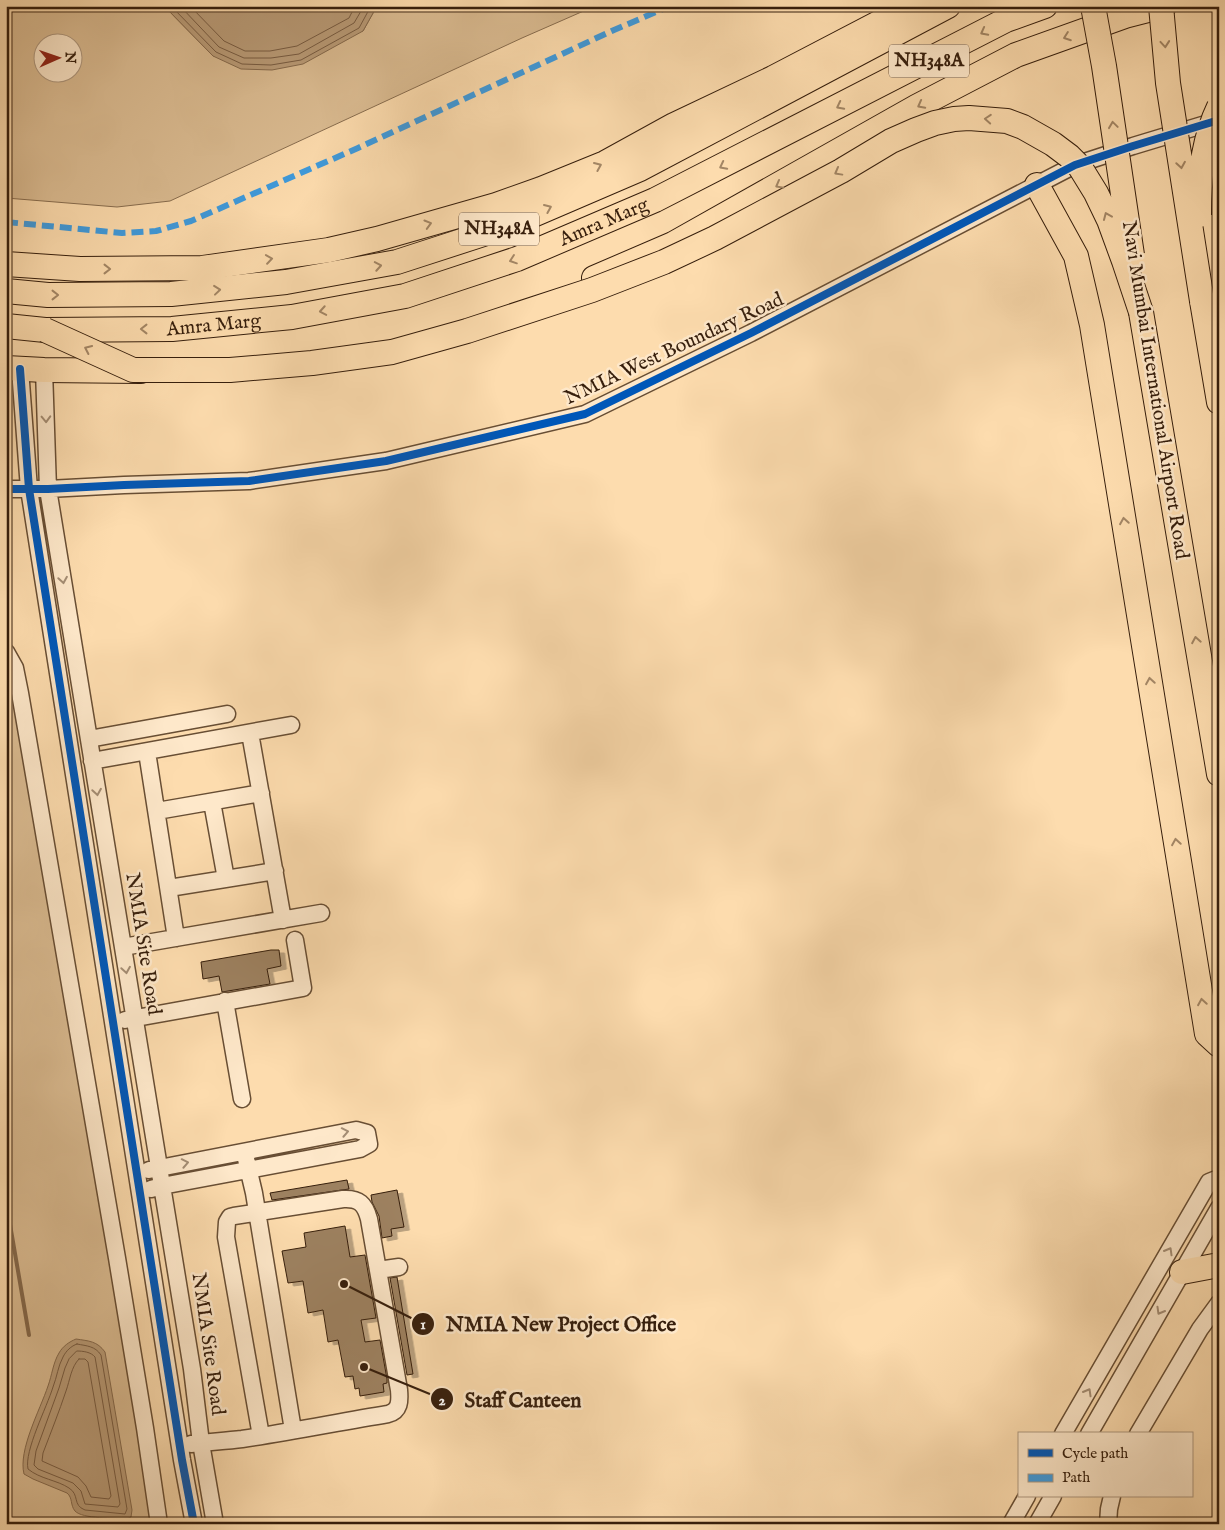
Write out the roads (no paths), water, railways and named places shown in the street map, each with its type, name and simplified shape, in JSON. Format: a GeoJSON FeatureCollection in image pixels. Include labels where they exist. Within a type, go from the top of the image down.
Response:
{"type":"FeatureCollection","features":[{"type":"Feature","properties":{"kind":"highway"},"geometry":{"type":"LineString","coordinates":[[6,264],[80,269],[202,268],[328,250],[395,234],[541,190],[605,163],[674,125],[773,78],[911,6]]}},
{"type":"Feature","properties":{"kind":"highway","name":"Amra Marg"},"geometry":{"type":"LineString","coordinates":[[6,291],[48,295],[172,294],[286,282],[396,262],[505,227],[640,169],[948,6]]}},
{"type":"Feature","properties":{"kind":"highway","name":"Amra Marg"},"geometry":{"type":"LineString","coordinates":[[6,326],[45,330],[172,329],[292,317],[406,296],[517,259],[655,200],[1006,20],[1045,6]]}},
{"type":"Feature","properties":{"kind":"highway","name":"Navi Mumbai International Airport Road"},"geometry":{"type":"LineString","coordinates":[[1093,6],[1106,76],[1140,312],[1219,774]]}},
{"type":"Feature","properties":{"kind":"highway"},"geometry":{"type":"LineString","coordinates":[[13,368],[128,372],[377,358],[536,302],[673,244],[916,108],[1016,55],[1125,16],[1163,6],[1168,83],[1219,402]]}},
{"type":"Feature","properties":{"kind":"highway"},"geometry":{"type":"LineString","coordinates":[[1202,301],[1199,201],[1201,172],[1204,150],[1214,116],[1219,107]]}},
{"type":"Feature","properties":{"kind":"highway"},"geometry":{"type":"LineString","coordinates":[[45,330],[133,370],[230,370],[312,363],[392,352],[467,331],[592,290],[664,262],[715,238],[891,141],[935,123],[970,118],[1007,121],[1023,127],[1053,144],[1069,156],[1080,168],[1096,193],[1109,220],[1140,312]]}},
{"type":"Feature","properties":{"kind":"highway"},"geometry":{"type":"LineString","coordinates":[[1037,185],[1076,256],[1092,325],[1207,1034],[1219,1045]]}},
{"type":"Feature","properties":{"kind":"highway"},"geometry":{"type":"LineString","coordinates":[[1182,1272],[1219,1265]]}},
{"type":"Feature","properties":{"kind":"street","name":"NMIA West Boundary Road"},"geometry":{"type":"LineString","coordinates":[[6,489],[48,490],[259,479],[386,461],[585,414],[751,333],[1075,165],[1219,120]]}},
{"type":"Feature","properties":{"kind":"street"},"geometry":{"type":"LineString","coordinates":[[13,368],[28,489],[194,1524]]}},
{"type":"Feature","properties":{"kind":"street","name":"NMIA Site Road"},"geometry":{"type":"LineString","coordinates":[[44,370],[48,490],[192,1369],[201,1442],[216,1524]]}},
{"type":"Feature","properties":{"kind":"street"},"geometry":{"type":"LineString","coordinates":[[6,652],[13,663],[22,702],[147,1437],[159,1524]]}},
{"type":"Feature","properties":{"kind":"street"},"geometry":{"type":"LineString","coordinates":[[89,739],[227,714]]}},
{"type":"Feature","properties":{"kind":"street"},"geometry":{"type":"LineString","coordinates":[[92,762],[291,725]]}},
{"type":"Feature","properties":{"kind":"street"},"geometry":{"type":"LineString","coordinates":[[250,733],[284,920]]}},
{"type":"Feature","properties":{"kind":"street"},"geometry":{"type":"LineString","coordinates":[[147,752],[176,938]]}},
{"type":"Feature","properties":{"kind":"street"},"geometry":{"type":"LineString","coordinates":[[156,812],[261,793]]}},
{"type":"Feature","properties":{"kind":"street"},"geometry":{"type":"LineString","coordinates":[[212,802],[226,879]]}},
{"type":"Feature","properties":{"kind":"street"},"geometry":{"type":"LineString","coordinates":[[169,888],[275,871]]}},
{"type":"Feature","properties":{"kind":"street"},"geometry":{"type":"LineString","coordinates":[[122,947],[321,913]]}},
{"type":"Feature","properties":{"kind":"street"},"geometry":{"type":"LineString","coordinates":[[114,1022],[303,988],[295,940]]}},
{"type":"Feature","properties":{"kind":"street"},"geometry":{"type":"LineString","coordinates":[[225,1002],[242,1099]]}},
{"type":"Feature","properties":{"kind":"street"},"geometry":{"type":"LineString","coordinates":[[137,1173],[356,1130],[367,1133],[369,1144],[360,1149],[162,1186],[140,1192]]}},
{"type":"Feature","properties":{"kind":"street"},"geometry":{"type":"LineString","coordinates":[[245,1152],[257,1212],[293,1430]]}},
{"type":"Feature","properties":{"kind":"street"},"geometry":{"type":"LineString","coordinates":[[1064,1432],[1209,1182],[1219,1178]]}},
{"type":"Feature","properties":{"kind":"street"},"geometry":{"type":"LineString","coordinates":[[180,1445],[261,1436],[393,1413],[397,1408],[400,1403],[399,1390],[378,1270],[366,1210],[358,1200],[351,1198],[343,1199],[230,1218],[226,1228],[226,1237],[261,1436]]}},
{"type":"Feature","properties":{"kind":"street"},"geometry":{"type":"LineString","coordinates":[[1089,1432],[1219,1208]]}},
{"type":"Feature","properties":{"kind":"street"},"geometry":{"type":"LineString","coordinates":[[378,1270],[399,1267]]}},
{"type":"Feature","properties":{"kind":"street"},"geometry":{"type":"LineString","coordinates":[[1139,1432],[1200,1329],[1219,1303]]}},
{"type":"Feature","properties":{"kind":"street"},"geometry":{"type":"LineString","coordinates":[[1011,1524],[1026,1498]]}},
{"type":"Feature","properties":{"kind":"street"},"geometry":{"type":"LineString","coordinates":[[1037,1524],[1051,1498]]}},
{"type":"Feature","properties":{"kind":"street"},"geometry":{"type":"LineString","coordinates":[[1108,1524],[1112,1498]]}},
{"type":"Feature","properties":{"kind":"water"},"geometry":{"type":"Polygon","coordinates":[[[153,6],[377,6],[363,31],[303,64],[272,70],[241,69],[213,56],[168,10],[153,6]]]}},
{"type":"Feature","properties":{"kind":"water"},"geometry":{"type":"Polygon","coordinates":[[[76,1339],[96,1344],[105,1352],[132,1510],[131,1517],[127,1519],[92,1517],[79,1514],[73,1509],[67,1493],[24,1474],[23,1464],[27,1442],[48,1386],[55,1361],[62,1348],[76,1339]]]}},
{"type":"Feature","properties":{"kind":"waterway"},"geometry":{"type":"LineString","coordinates":[[6,1201],[29,1335]]}},
{"type":"Feature","properties":{"kind":"place","name":"NMIA New Project Office"},"geometry":{"type":"Point","coordinates":[344,1284]}},
{"type":"Feature","properties":{"kind":"place","name":"Staff Canteen"},"geometry":{"type":"Point","coordinates":[364,1367]}}]}
